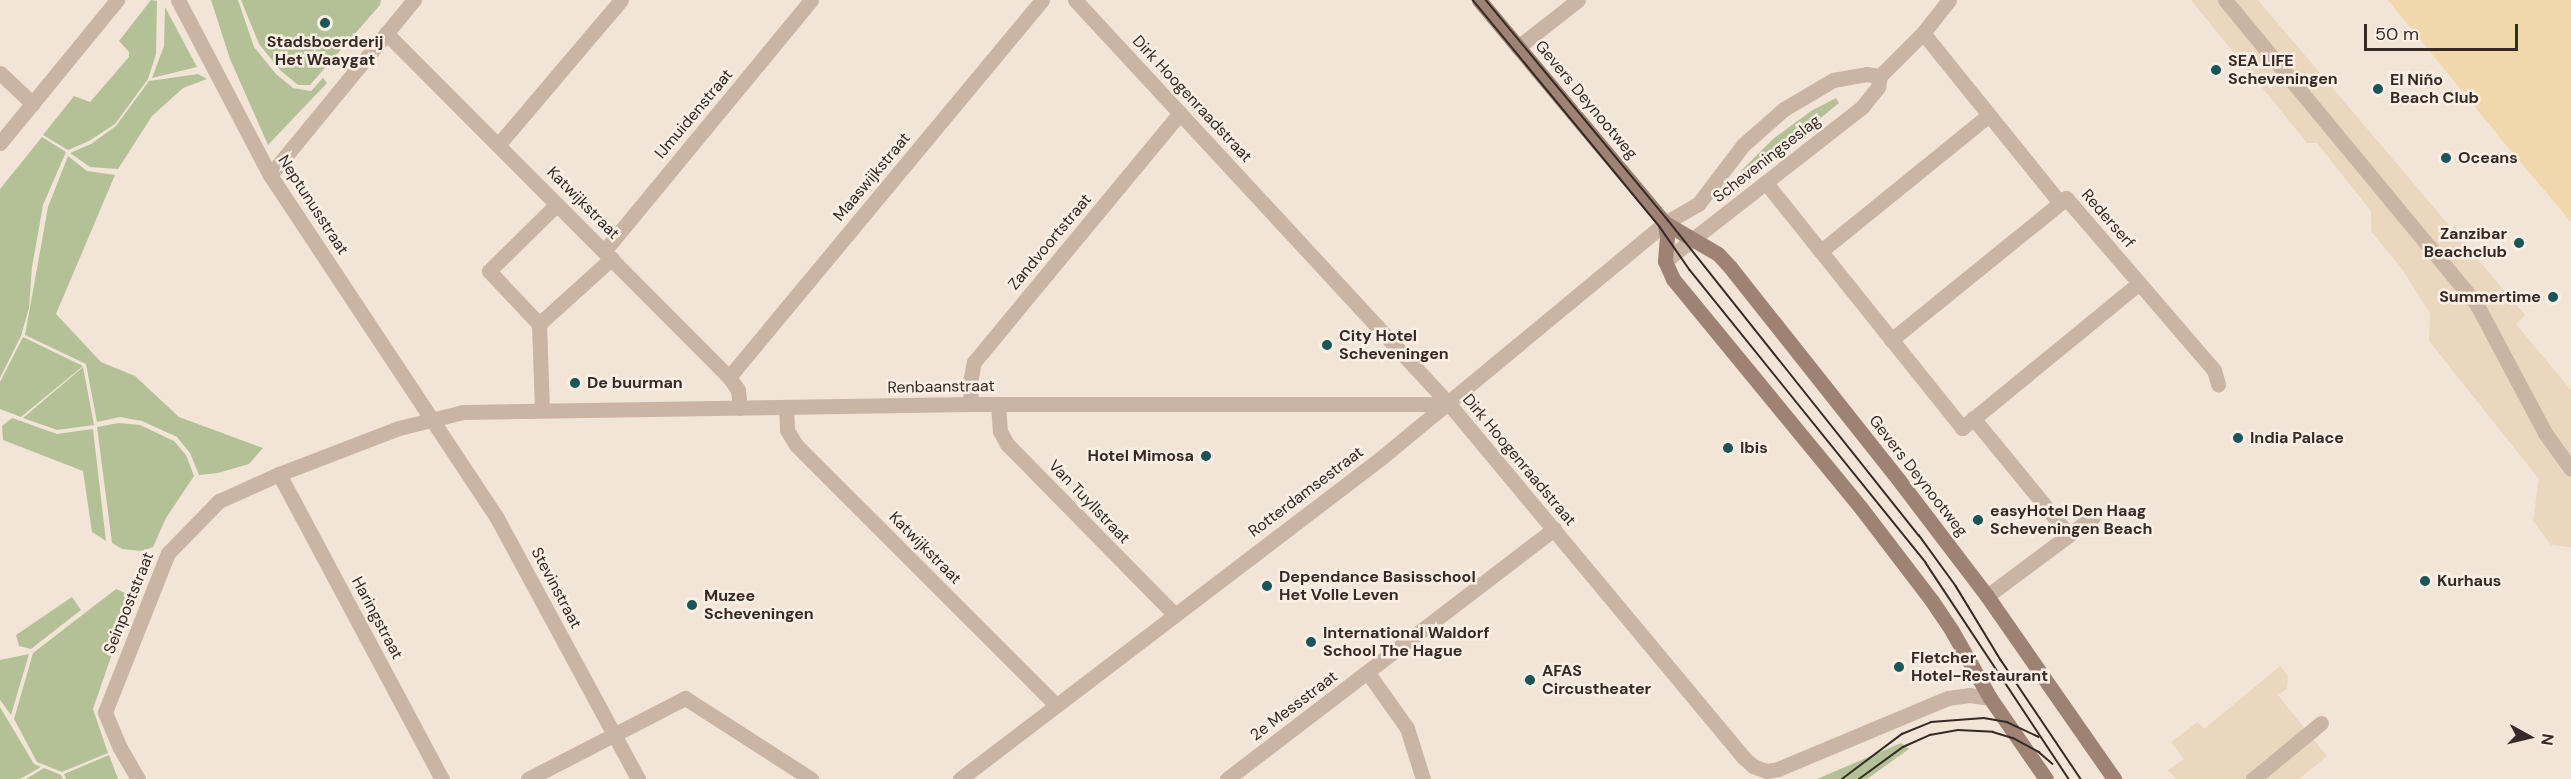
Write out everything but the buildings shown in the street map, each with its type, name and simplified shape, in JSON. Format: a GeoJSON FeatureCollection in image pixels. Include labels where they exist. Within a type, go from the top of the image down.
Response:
{"type":"FeatureCollection","features":[{"type":"Feature","properties":{"kind":"main road","name":"Gevers Deynootweg"},"geometry":{"type":"LineString","coordinates":[[1479,0],[1665,223],[1695,238],[1719,254],[1730,267],[1898,479],[1987,596],[2114,779]]}},
{"type":"Feature","properties":{"kind":"main road"},"geometry":{"type":"LineString","coordinates":[[1665,223],[1667,237],[1665,261],[1673,279],[1861,508],[1932,602],[1952,631],[1990,698],[2046,779]]}},
{"type":"Feature","properties":{"kind":"street"},"geometry":{"type":"LineString","coordinates":[[0,143],[117,0]]}},
{"type":"Feature","properties":{"kind":"street","name":"Neptunusstraat"},"geometry":{"type":"LineString","coordinates":[[178,0],[270,175],[434,419]]}},
{"type":"Feature","properties":{"kind":"street"},"geometry":{"type":"LineString","coordinates":[[270,175],[414,0]]}},
{"type":"Feature","properties":{"kind":"street"},"geometry":{"type":"LineString","coordinates":[[498,145],[621,0]]}},
{"type":"Feature","properties":{"kind":"street","name":"IJmuidenstraat"},"geometry":{"type":"LineString","coordinates":[[539,324],[608,254],[811,0]]}},
{"type":"Feature","properties":{"kind":"street","name":"Maaswijkstraat"},"geometry":{"type":"LineString","coordinates":[[729,377],[1042,0]]}},
{"type":"Feature","properties":{"kind":"street","name":"Dirk Hoogenraadstraat"},"geometry":{"type":"LineString","coordinates":[[1076,0],[1449,404],[1743,757],[1766,771],[1778,769],[1948,698],[1969,695],[1990,698]]}},
{"type":"Feature","properties":{"kind":"street"},"geometry":{"type":"LineString","coordinates":[[1518,47],[1578,0]]}},
{"type":"Feature","properties":{"kind":"street","name":"Scheveningseslag"},"geometry":{"type":"LineString","coordinates":[[1665,261],[1862,107],[1878,87],[1880,76],[1923,33],[1949,0]]}},
{"type":"Feature","properties":{"kind":"street"},"geometry":{"type":"LineString","coordinates":[[2225,0],[2477,305],[2545,434],[2571,469]]}},
{"type":"Feature","properties":{"kind":"street","name":"Katwijkstraat"},"geometry":{"type":"LineString","coordinates":[[386,33],[729,377],[738,390],[740,408]]}},
{"type":"Feature","properties":{"kind":"street","name":"Rederserf"},"geometry":{"type":"LineString","coordinates":[[1923,33],[2060,203],[2066,198],[2214,370],[2218,384]]}},
{"type":"Feature","properties":{"kind":"street"},"geometry":{"type":"LineString","coordinates":[[0,73],[33,104]]}},
{"type":"Feature","properties":{"kind":"street","name":"Scheveningseslag"},"geometry":{"type":"LineString","coordinates":[[1665,223],[1699,203],[1743,145],[1784,109],[1833,80],[1866,74],[1880,76]]}},
{"type":"Feature","properties":{"kind":"street","name":"Zandvoortstraat"},"geometry":{"type":"LineString","coordinates":[[971,404],[970,382],[974,362],[1180,113]]}},
{"type":"Feature","properties":{"kind":"street"},"geometry":{"type":"LineString","coordinates":[[1821,251],[1988,116]]}},
{"type":"Feature","properties":{"kind":"street"},"geometry":{"type":"LineString","coordinates":[[1766,183],[1892,340],[2069,535]]}},
{"type":"Feature","properties":{"kind":"street"},"geometry":{"type":"LineString","coordinates":[[1892,340],[2060,203]]}},
{"type":"Feature","properties":{"kind":"street"},"geometry":{"type":"LineString","coordinates":[[542,411],[539,324],[489,271],[557,204]]}},
{"type":"Feature","properties":{"kind":"street","name":"Rotterdamsestraat"},"geometry":{"type":"LineString","coordinates":[[960,779],[1449,404],[1665,223]]}},
{"type":"Feature","properties":{"kind":"street"},"geometry":{"type":"LineString","coordinates":[[1968,423],[2139,283]]}},
{"type":"Feature","properties":{"kind":"street","name":"Renbaanstraat"},"geometry":{"type":"LineString","coordinates":[[434,419],[463,412],[971,404],[1449,404]]}},
{"type":"Feature","properties":{"kind":"street","name":"Van Tuyllstraat"},"geometry":{"type":"LineString","coordinates":[[998,404],[1000,431],[1007,444],[1174,614]]}},
{"type":"Feature","properties":{"kind":"street","name":"Katwijkstraat"},"geometry":{"type":"LineString","coordinates":[[786,408],[787,430],[796,445],[1056,705]]}},
{"type":"Feature","properties":{"kind":"street","name":"Seinpoststraat"},"geometry":{"type":"LineString","coordinates":[[138,779],[120,748],[105,711],[168,553],[219,501],[279,474],[399,428],[434,419]]}},
{"type":"Feature","properties":{"kind":"street","name":"Stevinstraat"},"geometry":{"type":"LineString","coordinates":[[434,419],[497,518],[638,779]]}},
{"type":"Feature","properties":{"kind":"street","name":"Haringstraat"},"geometry":{"type":"LineString","coordinates":[[279,474],[442,779]]}},
{"type":"Feature","properties":{"kind":"street"},"geometry":{"type":"LineString","coordinates":[[1987,596],[2093,517]]}},
{"type":"Feature","properties":{"kind":"street","name":"2e Messstraat"},"geometry":{"type":"LineString","coordinates":[[1227,779],[1554,529]]}},
{"type":"Feature","properties":{"kind":"street"},"geometry":{"type":"LineString","coordinates":[[1368,673],[1407,728],[1423,779]]}},
{"type":"Feature","properties":{"kind":"street"},"geometry":{"type":"LineString","coordinates":[[528,779],[613,733],[685,698],[811,779]]}},
{"type":"Feature","properties":{"kind":"street"},"geometry":{"type":"LineString","coordinates":[[2253,779],[2321,723]]}},
{"type":"Feature","properties":{"kind":"green space"},"geometry":{"type":"Polygon","coordinates":[[[151,0],[157,1],[156,54],[148,79],[115,124],[89,141],[68,150],[43,135],[74,96],[90,102],[129,57],[129,52],[119,41],[151,0]]]}},
{"type":"Feature","properties":{"kind":"green space"},"geometry":{"type":"Polygon","coordinates":[[[211,0],[238,0],[254,47],[276,74],[293,88],[311,91],[323,78],[327,83],[268,145],[230,59],[211,0]]]}},
{"type":"Feature","properties":{"kind":"green space"},"geometry":{"type":"Polygon","coordinates":[[[241,0],[381,0],[380,5],[310,85],[298,85],[281,71],[259,44],[241,0]]]}},
{"type":"Feature","properties":{"kind":"green space"},"geometry":{"type":"Polygon","coordinates":[[[165,7],[197,67],[152,78],[164,46],[165,7]]]}},
{"type":"Feature","properties":{"kind":"green space"},"geometry":{"type":"Polygon","coordinates":[[[198,74],[207,79],[183,88],[152,116],[118,169],[90,167],[70,153],[91,144],[116,126],[149,81],[198,74]]]}},
{"type":"Feature","properties":{"kind":"green space"},"geometry":{"type":"Polygon","coordinates":[[[1836,98],[1839,103],[1735,188],[1731,188],[1730,186],[1741,171],[1773,139],[1811,111],[1836,98]]]}},
{"type":"Feature","properties":{"kind":"green space"},"geometry":{"type":"Polygon","coordinates":[[[42,137],[66,152],[43,205],[32,267],[29,308],[21,336],[0,378],[0,189],[42,137]]]}},
{"type":"Feature","properties":{"kind":"green space"},"geometry":{"type":"Polygon","coordinates":[[[68,156],[87,171],[115,175],[56,314],[101,362],[135,376],[179,417],[263,448],[249,464],[218,473],[199,475],[190,453],[177,437],[142,421],[120,417],[97,422],[86,364],[25,335],[48,207],[68,156]]]}},
{"type":"Feature","properties":{"kind":"green space"},"geometry":{"type":"Polygon","coordinates":[[[23,337],[83,366],[21,417],[0,409],[0,382],[23,337]]]}},
{"type":"Feature","properties":{"kind":"green space"},"geometry":{"type":"Polygon","coordinates":[[[83,367],[94,425],[57,430],[23,418],[83,367]]]}},
{"type":"Feature","properties":{"kind":"green space"},"geometry":{"type":"Polygon","coordinates":[[[12,418],[57,434],[93,429],[106,541],[92,532],[83,471],[3,440],[2,426],[12,418]]]}},
{"type":"Feature","properties":{"kind":"green space"},"geometry":{"type":"Polygon","coordinates":[[[119,423],[140,425],[174,441],[186,455],[194,476],[166,518],[153,547],[142,551],[122,549],[112,543],[97,427],[119,423]]]}},
{"type":"Feature","properties":{"kind":"green space"},"geometry":{"type":"Polygon","coordinates":[[[116,589],[132,596],[93,709],[108,753],[62,772],[37,762],[14,719],[33,653],[116,589]]]}},
{"type":"Feature","properties":{"kind":"green space"},"geometry":{"type":"Polygon","coordinates":[[[72,597],[81,610],[31,649],[19,646],[16,635],[72,597]]]}},
{"type":"Feature","properties":{"kind":"green space"},"geometry":{"type":"Polygon","coordinates":[[[29,654],[11,715],[0,700],[0,660],[29,654]]]}},
{"type":"Feature","properties":{"kind":"green space"},"geometry":{"type":"Polygon","coordinates":[[[0,707],[34,764],[41,767],[20,779],[0,779],[0,707]]]}},
{"type":"Feature","properties":{"kind":"green space"},"geometry":{"type":"Polygon","coordinates":[[[1901,743],[1909,749],[1867,779],[1817,779],[1901,743]]]}},
{"type":"Feature","properties":{"kind":"green space"},"geometry":{"type":"Polygon","coordinates":[[[109,755],[118,779],[66,779],[64,774],[109,755]]]}},
{"type":"Feature","properties":{"kind":"green space"},"geometry":{"type":"Polygon","coordinates":[[[44,768],[61,775],[63,779],[26,779],[44,768]]]}},
{"type":"Feature","properties":{"kind":"sand"},"geometry":{"type":"Polygon","coordinates":[[[2388,0],[2571,0],[2571,222],[2506,145],[2388,0]]]}},
{"type":"Feature","properties":{"kind":"shaded area"},"geometry":{"type":"Polygon","coordinates":[[[2191,0],[2258,0],[2525,315],[2516,324],[2571,390],[2571,547],[2551,545],[2533,521],[2539,479],[2429,341],[2430,313],[2402,269],[2371,231],[2371,211],[2317,143],[2307,143],[2191,0]]]}},
{"type":"Feature","properties":{"kind":"shaded area"},"geometry":{"type":"Polygon","coordinates":[[[2280,666],[2288,676],[2287,689],[2278,695],[2327,756],[2299,779],[2176,779],[2168,770],[2184,759],[2171,742],[2198,722],[2204,729],[2280,666]]]}},
{"type":"Feature","properties":{"kind":"tram line"},"geometry":{"type":"LineString","coordinates":[[1473,0],[1660,227],[1690,270],[1926,563],[2069,779]]}},
{"type":"Feature","properties":{"kind":"tram line"},"geometry":{"type":"LineString","coordinates":[[1486,0],[1668,220],[1919,535],[1956,586],[2001,660],[2081,779]]}},
{"type":"Feature","properties":{"kind":"tram line"},"geometry":{"type":"LineString","coordinates":[[1842,779],[1902,734],[1931,722],[1984,718],[2007,722],[2039,737]]}},
{"type":"Feature","properties":{"kind":"tram line"},"geometry":{"type":"LineString","coordinates":[[1859,779],[1903,747],[1930,735],[1958,730],[1993,732],[2013,738],[2039,752],[2053,764]]}},
{"type":"Feature","properties":{"kind":"place","name":"Stadsboerderij Het Waaygat"},"geometry":{"type":"Point","coordinates":[325,23]}},
{"type":"Feature","properties":{"kind":"place","name":"SEA LIFE Scheveningen"},"geometry":{"type":"Point","coordinates":[2216,70]}},
{"type":"Feature","properties":{"kind":"place","name":"El Niño Beach Club"},"geometry":{"type":"Point","coordinates":[2378,89]}},
{"type":"Feature","properties":{"kind":"place","name":"Oceans"},"geometry":{"type":"Point","coordinates":[2446,158]}},
{"type":"Feature","properties":{"kind":"place","name":"Zanzibar Beachclub"},"geometry":{"type":"Point","coordinates":[2519,243]}},
{"type":"Feature","properties":{"kind":"place","name":"Summertime"},"geometry":{"type":"Point","coordinates":[2553,297]}},
{"type":"Feature","properties":{"kind":"place","name":"City Hotel Scheveningen"},"geometry":{"type":"Point","coordinates":[1327,345]}},
{"type":"Feature","properties":{"kind":"place","name":"De buurman"},"geometry":{"type":"Point","coordinates":[575,383]}},
{"type":"Feature","properties":{"kind":"place","name":"India Palace"},"geometry":{"type":"Point","coordinates":[2238,438]}},
{"type":"Feature","properties":{"kind":"place","name":"Ibis"},"geometry":{"type":"Point","coordinates":[1728,448]}},
{"type":"Feature","properties":{"kind":"place","name":"Hotel Mimosa"},"geometry":{"type":"Point","coordinates":[1206,456]}},
{"type":"Feature","properties":{"kind":"place","name":"easyHotel Den Haag Scheveningen Beach"},"geometry":{"type":"Point","coordinates":[1978,520]}},
{"type":"Feature","properties":{"kind":"place","name":"Kurhaus"},"geometry":{"type":"Point","coordinates":[2425,581]}},
{"type":"Feature","properties":{"kind":"place","name":"Dependance Basisschool Het Volle Leven"},"geometry":{"type":"Point","coordinates":[1267,586]}},
{"type":"Feature","properties":{"kind":"place","name":"Muzee Scheveningen"},"geometry":{"type":"Point","coordinates":[692,605]}},
{"type":"Feature","properties":{"kind":"place","name":"International Waldorf School The Hague"},"geometry":{"type":"Point","coordinates":[1311,642]}},
{"type":"Feature","properties":{"kind":"place","name":"Fletcher Hotel-Restaurant"},"geometry":{"type":"Point","coordinates":[1899,667]}},
{"type":"Feature","properties":{"kind":"place","name":"AFAS Circustheater"},"geometry":{"type":"Point","coordinates":[1530,680]}}]}
